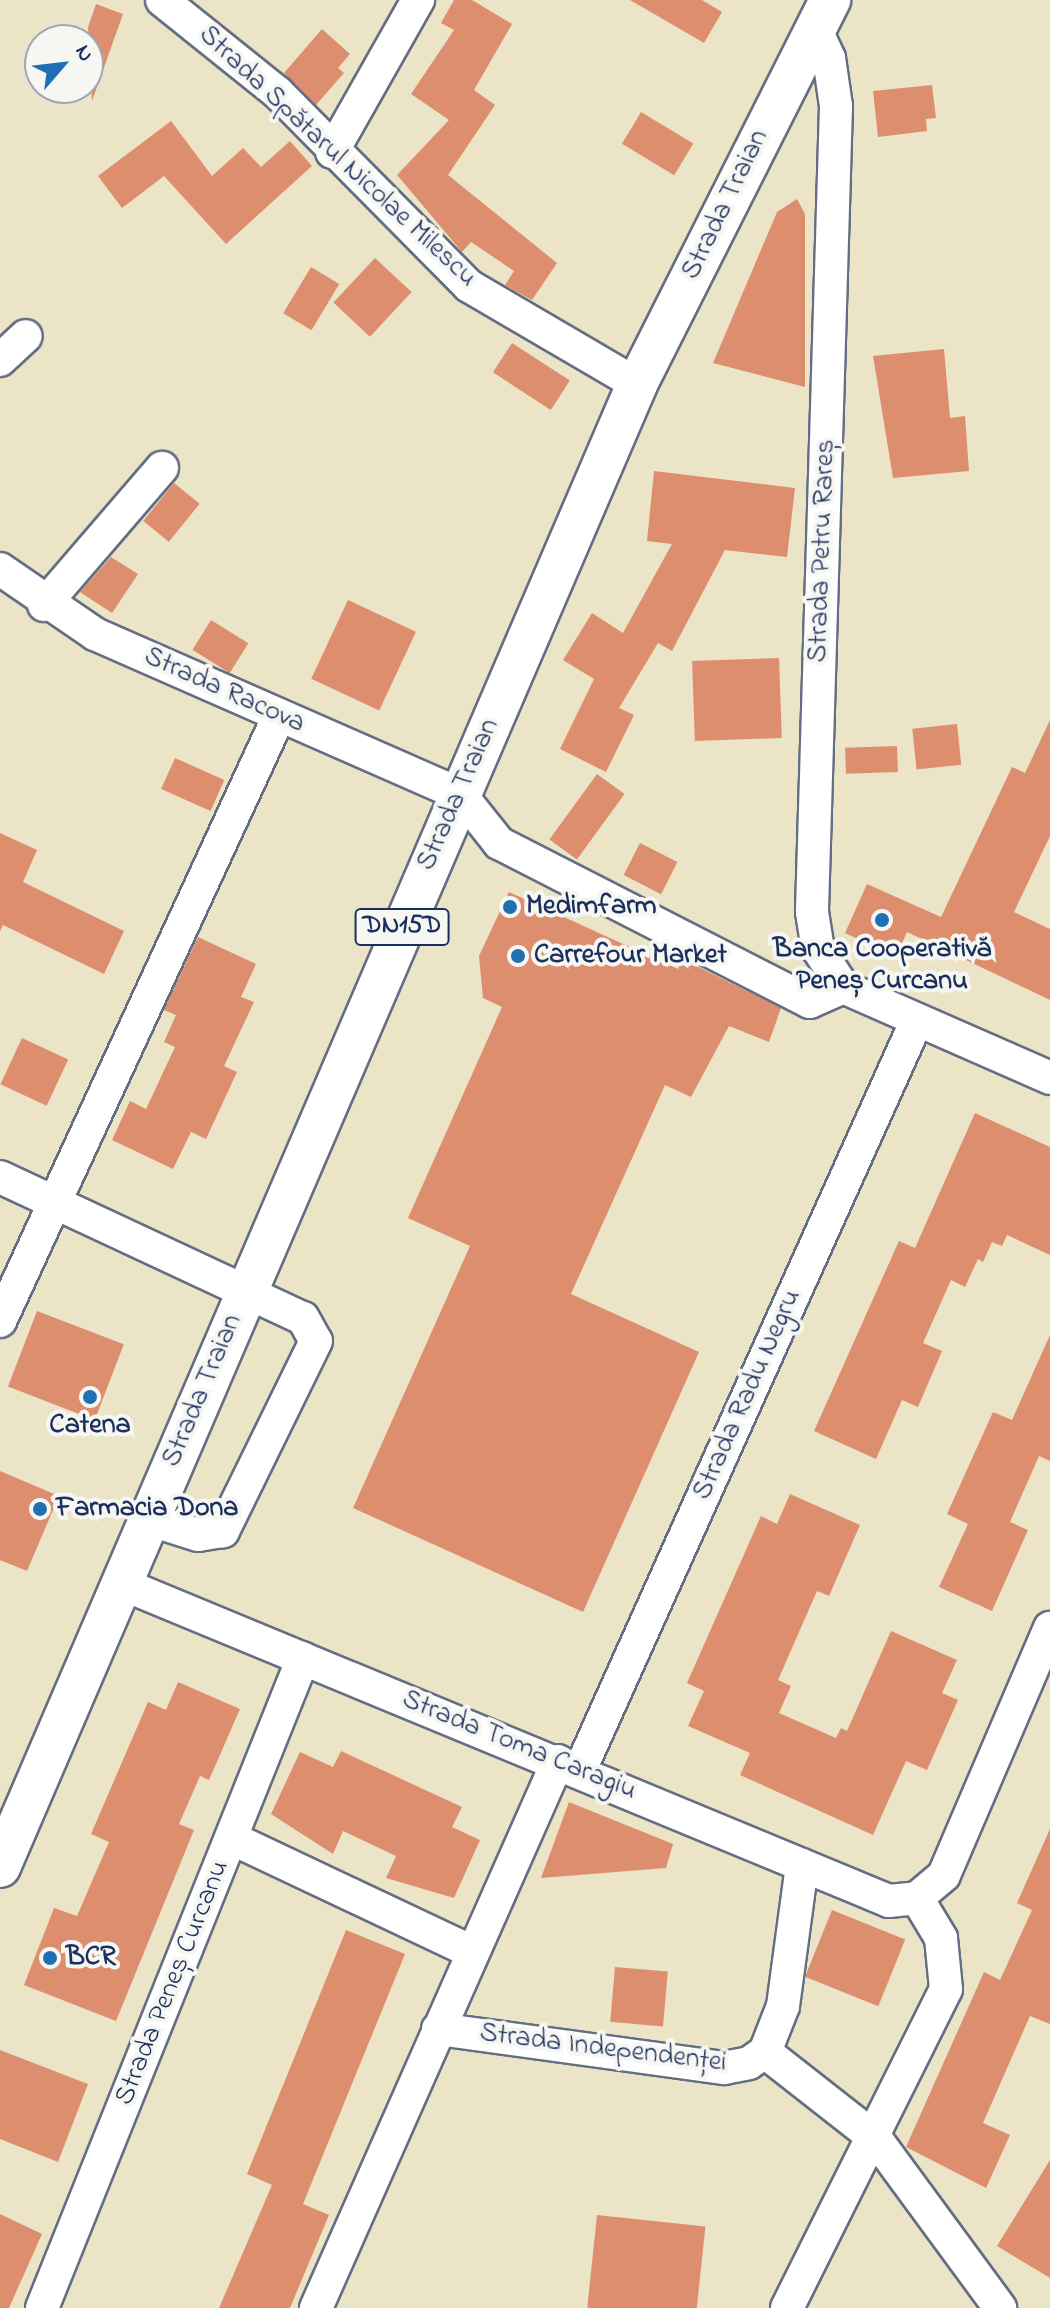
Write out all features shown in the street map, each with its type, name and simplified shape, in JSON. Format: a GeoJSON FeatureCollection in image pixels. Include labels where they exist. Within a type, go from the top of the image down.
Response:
{"type":"FeatureCollection","features":[{"type":"Feature","properties":{"kind":"main road","name":"Strada Traian"},"geometry":{"type":"LineString","coordinates":[[0,1867],[637,384],[822,14]]}},
{"type":"Feature","properties":{"kind":"street","name":"Strada Spătarul Nicolae Milescu"},"geometry":{"type":"LineString","coordinates":[[162,0],[218,38],[469,286],[637,384]]}},
{"type":"Feature","properties":{"kind":"street"},"geometry":{"type":"LineString","coordinates":[[332,152],[418,0]]}},
{"type":"Feature","properties":{"kind":"street","name":"Strada Petru Rareș"},"geometry":{"type":"LineString","coordinates":[[822,14],[836,106],[812,912],[818,949],[843,987]]}},
{"type":"Feature","properties":{"kind":"street"},"geometry":{"type":"LineString","coordinates":[[0,360],[26,336]]}},
{"type":"Feature","properties":{"kind":"street"},"geometry":{"type":"LineString","coordinates":[[44,605],[162,468]]}},
{"type":"Feature","properties":{"kind":"street","name":"Strada Racova"},"geometry":{"type":"LineString","coordinates":[[0,569],[44,605],[279,716],[460,794]]}},
{"type":"Feature","properties":{"kind":"street"},"geometry":{"type":"LineString","coordinates":[[0,1321],[51,1202],[279,716]]}},
{"type":"Feature","properties":{"kind":"street"},"geometry":{"type":"LineString","coordinates":[[460,794],[499,843],[810,1002],[843,987],[1050,1078]]}},
{"type":"Feature","properties":{"kind":"street","name":"Strada Radu Negru"},"geometry":{"type":"LineString","coordinates":[[569,1766],[917,1020]]}},
{"type":"Feature","properties":{"kind":"street"},"geometry":{"type":"LineString","coordinates":[[0,1177],[303,1318],[316,1341],[223,1531],[198,1535],[148,1519]]}},
{"type":"Feature","properties":{"kind":"street","name":"Strada Toma Caragiu"},"geometry":{"type":"LineString","coordinates":[[120,1583],[569,1766],[889,1901],[917,1898]]}},
{"type":"Feature","properties":{"kind":"street"},"geometry":{"type":"LineString","coordinates":[[787,2308],[830,2211],[876,2139],[946,1989],[941,1938],[917,1898],[944,1875],[1050,1628]]}},
{"type":"Feature","properties":{"kind":"street","name":"Strada Peneș Curcanu"},"geometry":{"type":"LineString","coordinates":[[42,2308],[303,1658]]}},
{"type":"Feature","properties":{"kind":"street"},"geometry":{"type":"LineString","coordinates":[[316,2308],[470,1951],[569,1766]]}},
{"type":"Feature","properties":{"kind":"street"},"geometry":{"type":"LineString","coordinates":[[231,1838],[470,1951]]}},
{"type":"Feature","properties":{"kind":"street","name":"Strada Independenței"},"geometry":{"type":"LineString","coordinates":[[438,2029],[724,2068],[765,2052],[783,2006],[802,1865]]}},
{"type":"Feature","properties":{"kind":"street"},"geometry":{"type":"LineString","coordinates":[[765,2052],[876,2139],[1000,2308]]}},
{"type":"Feature","properties":{"kind":"building"},"geometry":{"type":"Polygon","coordinates":[[[454,0],[472,0],[512,24],[474,90],[495,105],[448,175],[557,263],[532,300],[505,285],[514,271],[471,242],[462,252],[397,175],[449,120],[411,94],[454,30],[441,23],[454,0]]]}},
{"type":"Feature","properties":{"kind":"building"},"geometry":{"type":"Polygon","coordinates":[[[630,0],[702,0],[722,12],[704,43],[630,0]]]}},
{"type":"Feature","properties":{"kind":"building"},"geometry":{"type":"Polygon","coordinates":[[[96,4],[123,14],[104,67],[104,24],[89,24],[96,4]]]}},
{"type":"Feature","properties":{"kind":"building"},"geometry":{"type":"Polygon","coordinates":[[[322,29],[350,54],[338,68],[344,73],[316,105],[284,73],[322,29]]]}},
{"type":"Feature","properties":{"kind":"building"},"geometry":{"type":"Polygon","coordinates":[[[932,85],[936,118],[926,119],[927,131],[878,137],[873,91],[932,85]]]}},
{"type":"Feature","properties":{"kind":"building"},"geometry":{"type":"Polygon","coordinates":[[[641,112],[693,143],[674,175],[622,144],[641,112]]]}},
{"type":"Feature","properties":{"kind":"building"},"geometry":{"type":"Polygon","coordinates":[[[171,121],[212,176],[243,148],[261,167],[290,141],[312,166],[226,244],[164,176],[122,208],[98,176],[171,121]]]}},
{"type":"Feature","properties":{"kind":"building"},"geometry":{"type":"Polygon","coordinates":[[[797,199],[805,214],[805,387],[713,363],[777,212],[797,199]]]}},
{"type":"Feature","properties":{"kind":"building"},"geometry":{"type":"Polygon","coordinates":[[[375,258],[412,292],[370,337],[333,303],[375,258]]]}},
{"type":"Feature","properties":{"kind":"building"},"geometry":{"type":"Polygon","coordinates":[[[311,267],[339,284],[311,330],[283,313],[311,267]]]}},
{"type":"Feature","properties":{"kind":"building"},"geometry":{"type":"Polygon","coordinates":[[[512,343],[570,381],[551,410],[493,372],[512,343]]]}},
{"type":"Feature","properties":{"kind":"building"},"geometry":{"type":"Polygon","coordinates":[[[944,349],[950,418],[965,416],[969,471],[893,478],[873,356],[944,349]]]}},
{"type":"Feature","properties":{"kind":"building"},"geometry":{"type":"Polygon","coordinates":[[[654,471],[795,488],[787,557],[725,550],[672,651],[658,643],[619,708],[634,715],[606,772],[560,749],[594,679],[563,660],[592,613],[623,633],[672,544],[647,541],[654,471]]]}},
{"type":"Feature","properties":{"kind":"building"},"geometry":{"type":"Polygon","coordinates":[[[174,483],[200,504],[169,542],[143,521],[174,483]]]}},
{"type":"Feature","properties":{"kind":"building"},"geometry":{"type":"Polygon","coordinates":[[[111,557],[138,574],[112,613],[80,592],[111,557]]]}},
{"type":"Feature","properties":{"kind":"building"},"geometry":{"type":"Polygon","coordinates":[[[348,600],[416,632],[379,711],[311,679],[348,600]]]}},
{"type":"Feature","properties":{"kind":"building"},"geometry":{"type":"Polygon","coordinates":[[[211,620],[248,643],[230,673],[192,650],[211,620]]]}},
{"type":"Feature","properties":{"kind":"building"},"geometry":{"type":"Polygon","coordinates":[[[779,658],[782,738],[695,741],[692,661],[779,658]]]}},
{"type":"Feature","properties":{"kind":"building"},"geometry":{"type":"Polygon","coordinates":[[[1050,720],[1050,836],[1014,912],[1050,929],[1050,1000],[907,932],[896,957],[845,933],[867,884],[941,917],[1012,767],[1025,773],[1050,720]]]}},
{"type":"Feature","properties":{"kind":"building"},"geometry":{"type":"Polygon","coordinates":[[[957,724],[961,765],[917,769],[912,729],[957,724]]]}},
{"type":"Feature","properties":{"kind":"building"},"geometry":{"type":"Polygon","coordinates":[[[897,746],[898,772],[846,774],[845,748],[897,746]]]}},
{"type":"Feature","properties":{"kind":"building"},"geometry":{"type":"Polygon","coordinates":[[[175,758],[224,780],[211,811],[161,789],[175,758]]]}},
{"type":"Feature","properties":{"kind":"building"},"geometry":{"type":"Polygon","coordinates":[[[597,774],[625,794],[577,860],[549,840],[597,774]]]}},
{"type":"Feature","properties":{"kind":"building"},"geometry":{"type":"Polygon","coordinates":[[[0,833],[37,850],[23,882],[124,931],[104,974],[3,925],[0,931],[0,833]]]}},
{"type":"Feature","properties":{"kind":"building"},"geometry":{"type":"Polygon","coordinates":[[[640,843],[677,862],[661,894],[624,875],[640,843]]]}},
{"type":"Feature","properties":{"kind":"building"},"geometry":{"type":"Polygon","coordinates":[[[509,892],[678,969],[682,959],[781,1008],[769,1042],[729,1026],[691,1097],[665,1085],[571,1294],[699,1352],[583,1612],[353,1508],[470,1246],[408,1218],[502,1007],[483,998],[479,956],[509,892]]]}},
{"type":"Feature","properties":{"kind":"building"},"geometry":{"type":"Polygon","coordinates":[[[198,937],[256,964],[241,997],[254,1002],[224,1066],[237,1072],[206,1139],[191,1132],[173,1169],[112,1140],[130,1101],[146,1109],[175,1047],[164,1042],[176,1015],[164,1010],[198,937]]]}},
{"type":"Feature","properties":{"kind":"building"},"geometry":{"type":"Polygon","coordinates":[[[22,1038],[68,1060],[47,1106],[0,1084],[22,1038]]]}},
{"type":"Feature","properties":{"kind":"building"},"geometry":{"type":"Polygon","coordinates":[[[975,1113],[1050,1147],[1050,1255],[1007,1235],[1002,1246],[992,1242],[983,1262],[978,1259],[965,1287],[951,1280],[923,1343],[942,1351],[918,1407],[902,1400],[876,1459],[814,1431],[899,1241],[915,1248],[975,1113]]]}},
{"type":"Feature","properties":{"kind":"building"},"geometry":{"type":"Polygon","coordinates":[[[37,1311],[124,1344],[95,1420],[8,1387],[37,1311]]]}},
{"type":"Feature","properties":{"kind":"building"},"geometry":{"type":"Polygon","coordinates":[[[1050,1335],[1050,1461],[1039,1456],[1010,1522],[1028,1530],[992,1611],[939,1587],[968,1524],[947,1514],[993,1412],[1012,1420],[1050,1335]]]}},
{"type":"Feature","properties":{"kind":"building"},"geometry":{"type":"Polygon","coordinates":[[[0,1471],[59,1496],[27,1571],[0,1560],[0,1471]]]}},
{"type":"Feature","properties":{"kind":"building"},"geometry":{"type":"Polygon","coordinates":[[[790,1494],[860,1525],[829,1596],[817,1591],[778,1680],[791,1686],[779,1713],[836,1738],[841,1728],[847,1731],[891,1631],[957,1660],[942,1693],[958,1700],[927,1770],[906,1761],[873,1835],[740,1775],[750,1753],[688,1726],[704,1691],[687,1683],[761,1516],[777,1524],[790,1494]]]}},
{"type":"Feature","properties":{"kind":"building"},"geometry":{"type":"Polygon","coordinates":[[[178,1682],[240,1709],[209,1780],[200,1776],[179,1824],[194,1830],[116,2021],[24,1985],[54,1908],[77,1916],[109,1842],[91,1834],[148,1702],[166,1710],[178,1682]]]}},
{"type":"Feature","properties":{"kind":"building"},"geometry":{"type":"Polygon","coordinates":[[[341,1751],[462,1807],[452,1827],[480,1840],[454,1898],[386,1878],[396,1856],[343,1831],[333,1854],[271,1814],[300,1752],[333,1767],[341,1751]]]}},
{"type":"Feature","properties":{"kind":"building"},"geometry":{"type":"Polygon","coordinates":[[[569,1802],[673,1844],[666,1868],[541,1878],[569,1802]]]}},
{"type":"Feature","properties":{"kind":"building"},"geometry":{"type":"Polygon","coordinates":[[[1050,1829],[1050,2024],[1030,2016],[983,2123],[1010,2135],[986,2188],[906,2147],[984,1972],[1000,1980],[1032,1910],[1017,1903],[1050,1829]]]}},
{"type":"Feature","properties":{"kind":"building"},"geometry":{"type":"Polygon","coordinates":[[[832,1910],[905,1940],[878,2006],[805,1977],[832,1910]]]}},
{"type":"Feature","properties":{"kind":"building"},"geometry":{"type":"Polygon","coordinates":[[[346,1930],[405,1954],[303,2204],[329,2215],[290,2308],[219,2308],[272,2185],[247,2174],[346,1930]]]}},
{"type":"Feature","properties":{"kind":"building"},"geometry":{"type":"Polygon","coordinates":[[[615,1967],[668,1972],[663,2026],[610,2022],[615,1967]]]}},
{"type":"Feature","properties":{"kind":"building"},"geometry":{"type":"Polygon","coordinates":[[[0,2050],[88,2084],[58,2162],[0,2139],[0,2050]]]}},
{"type":"Feature","properties":{"kind":"building"},"geometry":{"type":"Polygon","coordinates":[[[1050,2160],[1050,2278],[997,2246],[1050,2160]]]}},
{"type":"Feature","properties":{"kind":"building"},"geometry":{"type":"Polygon","coordinates":[[[0,2214],[42,2234],[9,2308],[0,2308],[0,2214]]]}},
{"type":"Feature","properties":{"kind":"building"},"geometry":{"type":"Polygon","coordinates":[[[597,2215],[705,2226],[697,2308],[587,2307],[597,2215]]]}},
{"type":"Feature","properties":{"kind":"place","name":"Medimfarm"},"geometry":{"type":"Point","coordinates":[510,907]}},
{"type":"Feature","properties":{"kind":"place","name":"Banca Cooperativă Peneș Curcanu"},"geometry":{"type":"Point","coordinates":[882,920]}},
{"type":"Feature","properties":{"kind":"place","name":"Carrefour Market"},"geometry":{"type":"Point","coordinates":[518,956]}},
{"type":"Feature","properties":{"kind":"place","name":"Catena"},"geometry":{"type":"Point","coordinates":[90,1397]}},
{"type":"Feature","properties":{"kind":"place","name":"Farmacia Dona"},"geometry":{"type":"Point","coordinates":[40,1509]}},
{"type":"Feature","properties":{"kind":"place","name":"BCR"},"geometry":{"type":"Point","coordinates":[50,1958]}}]}
